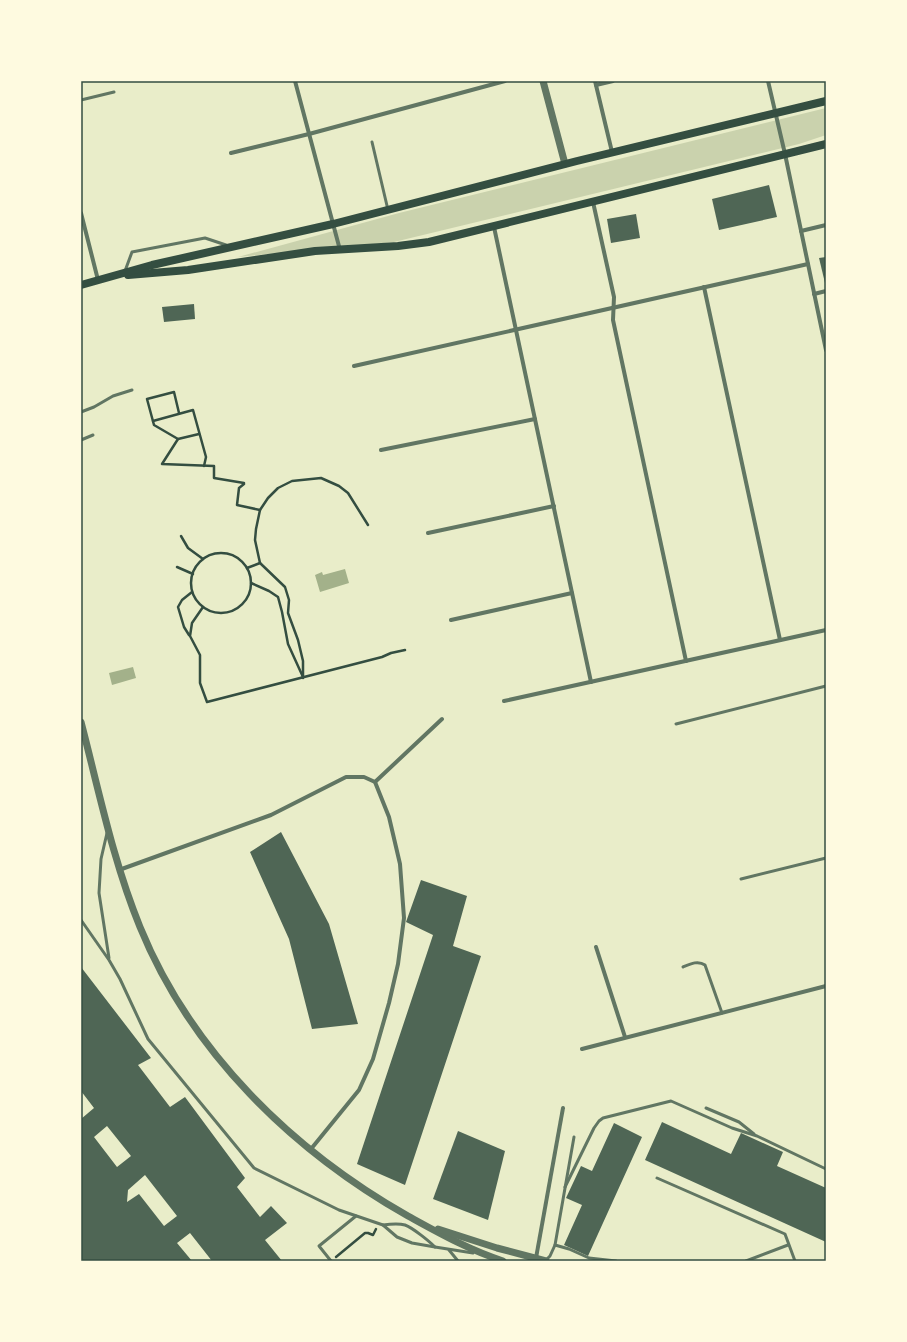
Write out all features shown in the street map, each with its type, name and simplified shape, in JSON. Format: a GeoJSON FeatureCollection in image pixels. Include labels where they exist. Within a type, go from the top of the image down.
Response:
{"type":"FeatureCollection","features":[{"type":"Feature","properties":{"kind":"main road"},"geometry":{"type":"LineString","coordinates":[[81,285],[152,265],[230,246],[333,224],[565,164],[826,101]]}},
{"type":"Feature","properties":{"kind":"main road"},"geometry":{"type":"LineString","coordinates":[[113,276],[188,270],[315,251],[414,245],[494,227],[826,144]]}},
{"type":"Feature","properties":{"kind":"street"},"geometry":{"type":"LineString","coordinates":[[295,81],[340,250]]}},
{"type":"Feature","properties":{"kind":"street"},"geometry":{"type":"LineString","coordinates":[[231,153],[309,134],[505,81]]}},
{"type":"Feature","properties":{"kind":"street"},"geometry":{"type":"LineString","coordinates":[[543,81],[565,164]]}},
{"type":"Feature","properties":{"kind":"street"},"geometry":{"type":"LineString","coordinates":[[612,153],[596,83],[613,81]]}},
{"type":"Feature","properties":{"kind":"street"},"geometry":{"type":"LineString","coordinates":[[768,81],[785,154],[826,350]]}},
{"type":"Feature","properties":{"kind":"street"},"geometry":{"type":"LineString","coordinates":[[593,202],[614,297],[613,320],[686,661]]}},
{"type":"Feature","properties":{"kind":"street"},"geometry":{"type":"LineString","coordinates":[[81,213],[98,280]]}},
{"type":"Feature","properties":{"kind":"street"},"geometry":{"type":"LineString","coordinates":[[801,231],[826,225]]}},
{"type":"Feature","properties":{"kind":"street"},"geometry":{"type":"LineString","coordinates":[[494,227],[591,682]]}},
{"type":"Feature","properties":{"kind":"street"},"geometry":{"type":"LineString","coordinates":[[354,366],[808,264]]}},
{"type":"Feature","properties":{"kind":"street"},"geometry":{"type":"LineString","coordinates":[[704,287],[780,640]]}},
{"type":"Feature","properties":{"kind":"street"},"geometry":{"type":"LineString","coordinates":[[814,294],[826,290]]}},
{"type":"Feature","properties":{"kind":"street"},"geometry":{"type":"LineString","coordinates":[[381,450],[535,419]]}},
{"type":"Feature","properties":{"kind":"street"},"geometry":{"type":"LineString","coordinates":[[428,533],[554,506]]}},
{"type":"Feature","properties":{"kind":"street"},"geometry":{"type":"LineString","coordinates":[[451,620],[572,593]]}},
{"type":"Feature","properties":{"kind":"street"},"geometry":{"type":"LineString","coordinates":[[504,701],[826,630]]}},
{"type":"Feature","properties":{"kind":"street"},"geometry":{"type":"LineString","coordinates":[[375,782],[442,719]]}},
{"type":"Feature","properties":{"kind":"street"},"geometry":{"type":"LineString","coordinates":[[81,722],[119,870],[129,900],[154,957],[169,985],[189,1018],[217,1056],[242,1086],[281,1124],[311,1149],[363,1188],[440,1234],[483,1254],[503,1261]]}},
{"type":"Feature","properties":{"kind":"street"},"geometry":{"type":"LineString","coordinates":[[119,870],[270,815],[346,777],[364,777],[375,782],[389,817],[400,864],[404,918],[398,964],[389,1003],[373,1059],[359,1090],[311,1149]]}},
{"type":"Feature","properties":{"kind":"street"},"geometry":{"type":"LineString","coordinates":[[596,947],[626,1037]]}},
{"type":"Feature","properties":{"kind":"street"},"geometry":{"type":"LineString","coordinates":[[582,1049],[826,986]]}},
{"type":"Feature","properties":{"kind":"street"},"geometry":{"type":"LineString","coordinates":[[536,1258],[562,1108]]}},
{"type":"Feature","properties":{"kind":"street"},"geometry":{"type":"LineString","coordinates":[[419,1222],[458,1236],[546,1261]]}},
{"type":"Feature","properties":{"kind":"lane"},"geometry":{"type":"LineString","coordinates":[[81,100],[114,92]]}},
{"type":"Feature","properties":{"kind":"lane"},"geometry":{"type":"LineString","coordinates":[[372,142],[388,210]]}},
{"type":"Feature","properties":{"kind":"lane"},"geometry":{"type":"LineString","coordinates":[[124,273],[132,252],[205,238],[230,246]]}},
{"type":"Feature","properties":{"kind":"lane"},"geometry":{"type":"LineString","coordinates":[[81,412],[94,407],[113,396],[132,390]]}},
{"type":"Feature","properties":{"kind":"lane"},"geometry":{"type":"LineString","coordinates":[[81,440],[93,435]]}},
{"type":"Feature","properties":{"kind":"lane"},"geometry":{"type":"LineString","coordinates":[[676,724],[826,686]]}},
{"type":"Feature","properties":{"kind":"lane"},"geometry":{"type":"LineString","coordinates":[[108,827],[101,859],[99,893],[109,960]]}},
{"type":"Feature","properties":{"kind":"lane"},"geometry":{"type":"LineString","coordinates":[[741,879],[826,858]]}},
{"type":"Feature","properties":{"kind":"lane"},"geometry":{"type":"LineString","coordinates":[[81,921],[109,960],[120,979],[148,1039],[254,1168],[340,1210],[381,1224],[405,1226],[428,1240],[435,1247]]}},
{"type":"Feature","properties":{"kind":"lane"},"geometry":{"type":"LineString","coordinates":[[683,967],[697,962],[705,965],[722,1012]]}},
{"type":"Feature","properties":{"kind":"lane"},"geometry":{"type":"LineString","coordinates":[[565,1187],[594,1128],[603,1118],[671,1101],[732,1128],[757,1136],[826,1169]]}},
{"type":"Feature","properties":{"kind":"lane"},"geometry":{"type":"LineString","coordinates":[[706,1108],[738,1122],[757,1136]]}},
{"type":"Feature","properties":{"kind":"lane"},"geometry":{"type":"LineString","coordinates":[[546,1261],[555,1245],[574,1137]]}},
{"type":"Feature","properties":{"kind":"lane"},"geometry":{"type":"LineString","coordinates":[[657,1178],[785,1234],[795,1261]]}},
{"type":"Feature","properties":{"kind":"lane"},"geometry":{"type":"LineString","coordinates":[[331,1261],[319,1246],[356,1216]]}},
{"type":"Feature","properties":{"kind":"lane"},"geometry":{"type":"LineString","coordinates":[[381,1224],[397,1237],[412,1243],[449,1250],[483,1254]]}},
{"type":"Feature","properties":{"kind":"lane"},"geometry":{"type":"LineString","coordinates":[[555,1245],[569,1249],[589,1258],[616,1261]]}},
{"type":"Feature","properties":{"kind":"lane"},"geometry":{"type":"LineString","coordinates":[[746,1261],[788,1245]]}},
{"type":"Feature","properties":{"kind":"lane"},"geometry":{"type":"LineString","coordinates":[[449,1250],[458,1261]]}},
{"type":"Feature","properties":{"kind":"path"},"geometry":{"type":"LineString","coordinates":[[179,414],[174,392],[148,398],[154,425],[178,439],[199,434]]}},
{"type":"Feature","properties":{"kind":"path"},"geometry":{"type":"LineString","coordinates":[[153,421],[193,410],[206,457],[204,466]]}},
{"type":"Feature","properties":{"kind":"path"},"geometry":{"type":"LineString","coordinates":[[178,439],[162,464],[214,466],[214,478],[244,483],[239,488],[237,505],[260,510]]}},
{"type":"Feature","properties":{"kind":"path"},"geometry":{"type":"LineString","coordinates":[[303,678],[303,661],[298,640],[288,613],[289,600],[285,587],[260,563],[255,540],[260,510],[268,498],[278,488],[292,481],[321,478],[339,486],[348,493],[368,526]]}},
{"type":"Feature","properties":{"kind":"path"},"geometry":{"type":"LineString","coordinates":[[181,536],[188,548],[203,559]]}},
{"type":"Feature","properties":{"kind":"path"},"geometry":{"type":"LineString","coordinates":[[217,553],[229,554],[241,561],[247,568],[251,583],[250,591],[244,602],[237,608],[228,612],[216,613],[203,607],[197,602],[192,592],[191,583],[194,569],[206,556],[217,553]]}},
{"type":"Feature","properties":{"kind":"path"},"geometry":{"type":"LineString","coordinates":[[247,568],[260,563]]}},
{"type":"Feature","properties":{"kind":"path"},"geometry":{"type":"LineString","coordinates":[[178,567],[193,574]]}},
{"type":"Feature","properties":{"kind":"path"},"geometry":{"type":"LineString","coordinates":[[251,583],[278,597],[288,644],[303,678]]}},
{"type":"Feature","properties":{"kind":"path"},"geometry":{"type":"LineString","coordinates":[[192,592],[182,600],[178,607],[184,627],[200,655],[200,683],[207,702],[382,657],[391,652],[405,650]]}},
{"type":"Feature","properties":{"kind":"path"},"geometry":{"type":"LineString","coordinates":[[190,636],[192,623],[203,607]]}},
{"type":"Feature","properties":{"kind":"path"},"geometry":{"type":"LineString","coordinates":[[282,612],[288,613]]}},
{"type":"Feature","properties":{"kind":"path"},"geometry":{"type":"LineString","coordinates":[[331,1261],[365,1233],[368,1232],[373,1235],[381,1224]]}},
{"type":"Feature","properties":{"kind":"shaded area"},"geometry":{"type":"Polygon","coordinates":[[[826,108],[826,135],[799,144],[394,242],[238,257],[399,213],[826,108]]]}},
{"type":"Feature","properties":{"kind":"shaded area"},"geometry":{"type":"Polygon","coordinates":[[[345,569],[349,583],[320,592],[315,575],[322,572],[323,575],[345,569]]]}},
{"type":"Feature","properties":{"kind":"shaded area"},"geometry":{"type":"Polygon","coordinates":[[[133,667],[136,678],[112,685],[109,673],[133,667]]]}},
{"type":"Feature","properties":{"kind":"building"},"geometry":{"type":"Polygon","coordinates":[[[769,185],[777,217],[719,230],[712,199],[769,185]]]}},
{"type":"Feature","properties":{"kind":"building"},"geometry":{"type":"Polygon","coordinates":[[[636,214],[640,238],[611,243],[607,219],[636,214]]]}},
{"type":"Feature","properties":{"kind":"building"},"geometry":{"type":"Polygon","coordinates":[[[826,257],[826,283],[825,283],[819,258],[826,257]]]}},
{"type":"Feature","properties":{"kind":"building"},"geometry":{"type":"Polygon","coordinates":[[[194,304],[195,319],[164,322],[162,307],[194,304]]]}},
{"type":"Feature","properties":{"kind":"building"},"geometry":{"type":"Polygon","coordinates":[[[281,832],[329,924],[358,1024],[312,1029],[289,939],[250,852],[281,832]]]}},
{"type":"Feature","properties":{"kind":"building"},"geometry":{"type":"Polygon","coordinates":[[[421,880],[467,896],[453,946],[481,956],[405,1185],[357,1164],[433,935],[406,922],[421,880]]]}},
{"type":"Feature","properties":{"kind":"building"},"geometry":{"type":"Polygon","coordinates":[[[81,967],[151,1058],[138,1065],[170,1107],[185,1097],[245,1178],[237,1187],[260,1217],[271,1206],[287,1223],[265,1240],[282,1261],[212,1261],[190,1233],[177,1243],[192,1261],[81,1261],[81,1119],[94,1108],[81,1091],[81,967]],[[107,1126],[94,1137],[117,1167],[131,1156],[107,1126]],[[145,1175],[128,1190],[127,1202],[139,1194],[164,1226],[177,1216],[145,1175]]]}},
{"type":"Feature","properties":{"kind":"building"},"geometry":{"type":"Polygon","coordinates":[[[662,1122],[731,1154],[741,1133],[783,1152],[777,1166],[826,1188],[826,1242],[645,1160],[662,1122]]]}},
{"type":"Feature","properties":{"kind":"building"},"geometry":{"type":"Polygon","coordinates":[[[614,1123],[642,1137],[588,1256],[564,1245],[582,1205],[566,1198],[581,1166],[592,1171],[614,1123]]]}},
{"type":"Feature","properties":{"kind":"building"},"geometry":{"type":"Polygon","coordinates":[[[458,1131],[505,1151],[488,1220],[433,1199],[458,1131]]]}}]}
